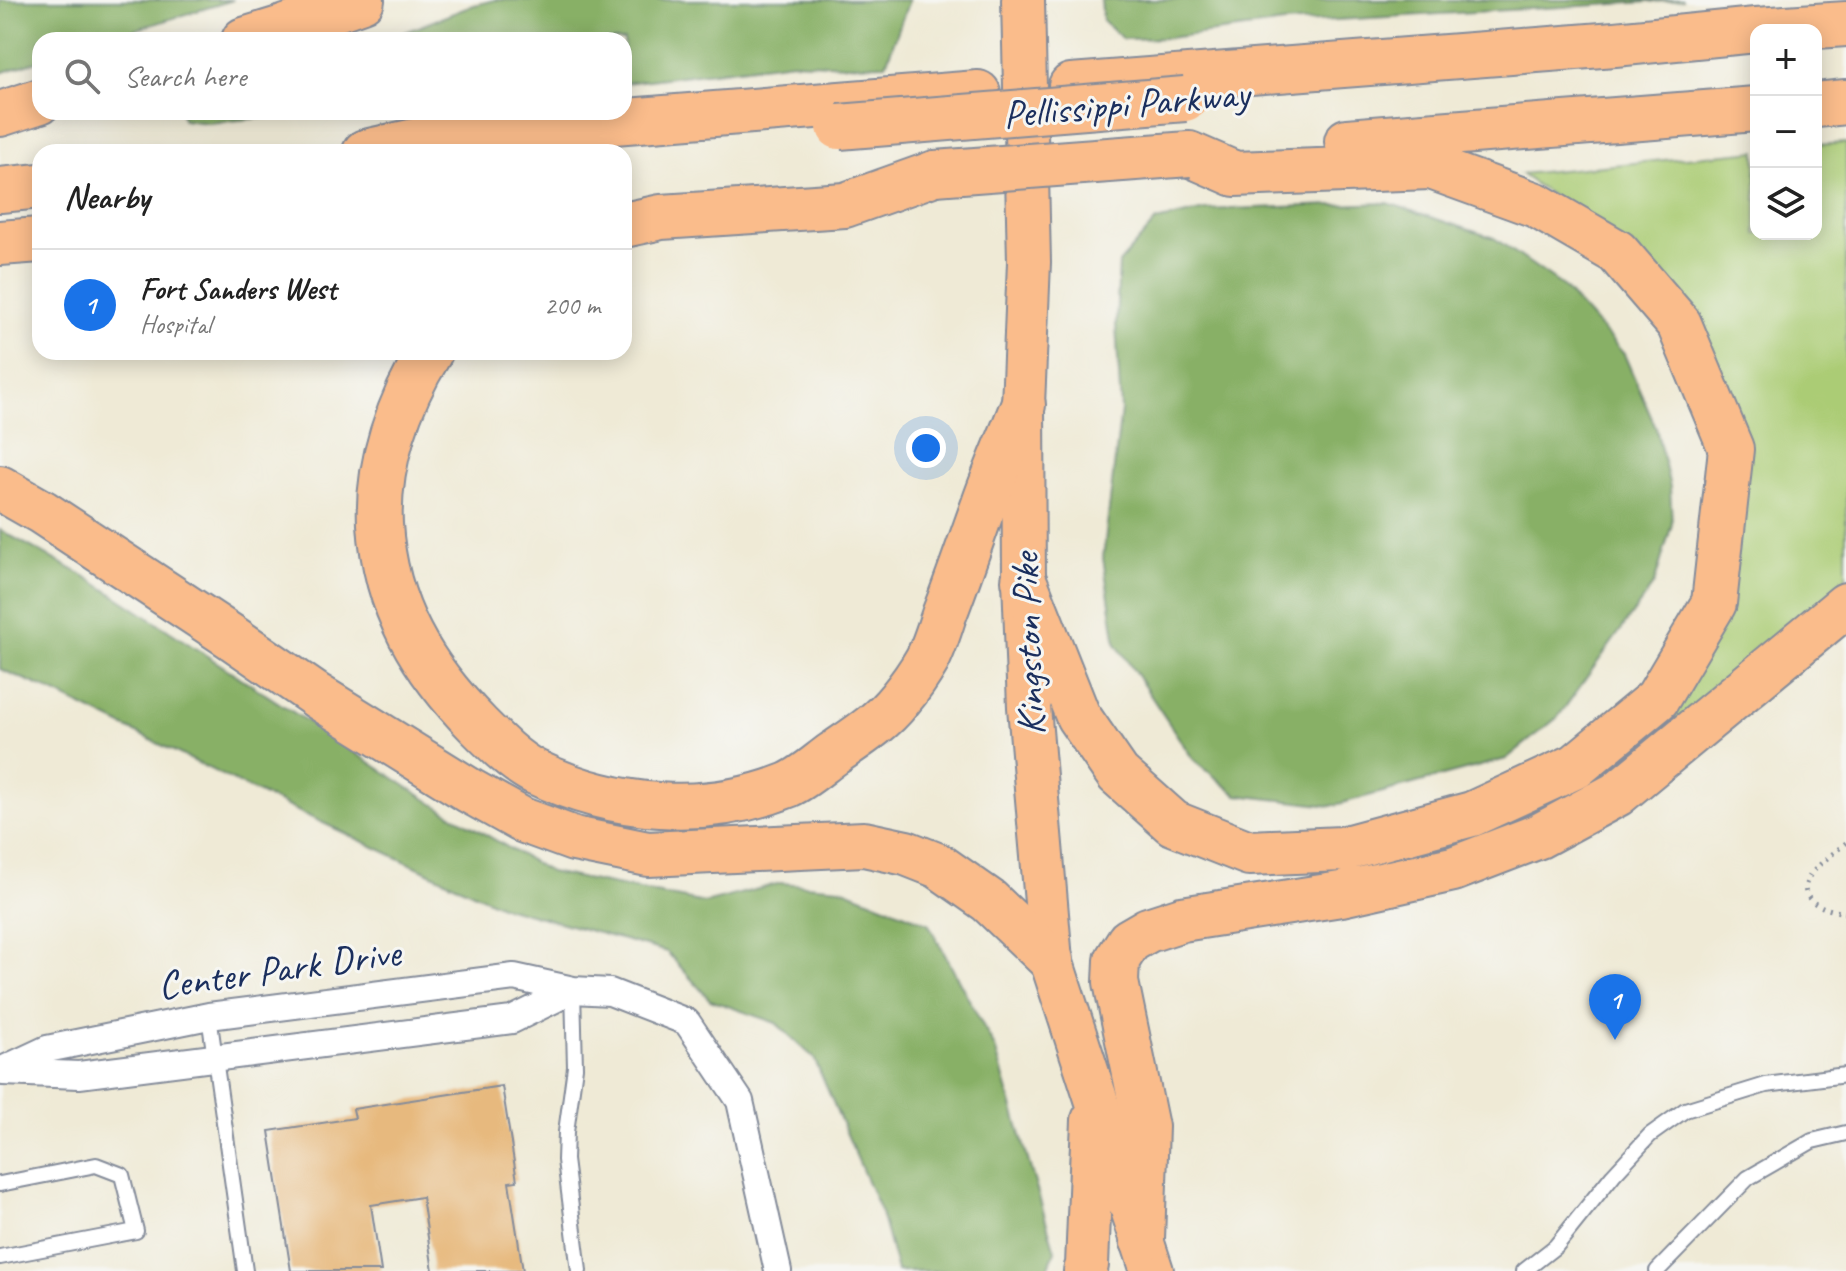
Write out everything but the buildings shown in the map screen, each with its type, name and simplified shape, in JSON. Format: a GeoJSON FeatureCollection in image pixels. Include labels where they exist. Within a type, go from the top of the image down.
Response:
{"type":"FeatureCollection","features":[{"type":"Feature","properties":{"kind":"highway"},"geometry":{"type":"LineString","coordinates":[[268,32],[362,0]]}},
{"type":"Feature","properties":{"kind":"highway"},"geometry":{"type":"LineString","coordinates":[[1822,26],[1846,24]]}},
{"type":"Feature","properties":{"kind":"highway"},"geometry":{"type":"LineString","coordinates":[[402,144],[438,136],[1615,44],[1750,31]]}},
{"type":"Feature","properties":{"kind":"highway"},"geometry":{"type":"LineString","coordinates":[[1822,51],[1846,49]]}},
{"type":"Feature","properties":{"kind":"highway","name":"Pellissippi Parkway"},"geometry":{"type":"LineString","coordinates":[[606,144],[1750,55]]}},
{"type":"Feature","properties":{"kind":"highway"},"geometry":{"type":"LineString","coordinates":[[1822,104],[1846,102]]}},
{"type":"Feature","properties":{"kind":"highway"},"geometry":{"type":"LineString","coordinates":[[0,114],[32,104]]}},
{"type":"Feature","properties":{"kind":"highway","name":"Pellissippi Parkway"},"geometry":{"type":"LineString","coordinates":[[632,196],[844,192],[935,173],[1750,109]]}},
{"type":"Feature","properties":{"kind":"highway"},"geometry":{"type":"LineString","coordinates":[[1024,580],[1078,716],[1118,774],[1173,823],[1249,853],[1342,849],[1472,814],[1576,766],[1657,699],[1714,603],[1731,449],[1679,324],[1617,252],[1536,205],[1431,167],[1235,174],[1189,154]]}},
{"type":"Feature","properties":{"kind":"highway"},"geometry":{"type":"LineString","coordinates":[[0,190],[32,187]]}},
{"type":"Feature","properties":{"kind":"highway"},"geometry":{"type":"LineString","coordinates":[[632,223],[844,192]]}},
{"type":"Feature","properties":{"kind":"highway"},"geometry":{"type":"LineString","coordinates":[[0,243],[32,241]]}},
{"type":"Feature","properties":{"kind":"highway"},"geometry":{"type":"LineString","coordinates":[[426,360],[403,403],[390,443],[382,487],[380,522],[384,557],[402,622],[421,656],[452,699],[486,769],[522,820],[574,839],[648,854],[864,844],[906,853],[939,866],[989,901],[1051,960]]}},
{"type":"Feature","properties":{"kind":"highway"},"geometry":{"type":"LineString","coordinates":[[0,488],[193,611],[317,696],[486,769],[533,771],[589,793],[643,805],[696,806],[737,801],[791,784],[863,733],[897,702],[928,659],[1023,405]]}},
{"type":"Feature","properties":{"kind":"highway"},"geometry":{"type":"LineString","coordinates":[[1147,1255],[1146,1127],[1116,982],[1117,960],[1129,941],[1148,930],[1182,919],[1341,894],[1453,869],[1539,836],[1617,794],[1846,605]]}},
{"type":"Feature","properties":{"kind":"main road","name":"Kingston Pike"},"geometry":{"type":"LineString","coordinates":[[1023,0],[1029,262],[1023,405],[1024,580],[1030,722],[1051,960],[1147,1255]]}},
{"type":"Feature","properties":{"kind":"main road"},"geometry":{"type":"LineString","coordinates":[[1085,1271],[1094,1091]]}},
{"type":"Feature","properties":{"kind":"street","name":"Center Park Drive"},"geometry":{"type":"LineString","coordinates":[[0,1071],[47,1049],[209,1016],[514,977],[573,990],[610,992],[687,1022],[740,1101],[778,1271]]}},
{"type":"Feature","properties":{"kind":"street","name":"Center Park Drive"},"geometry":{"type":"LineString","coordinates":[[0,1071],[79,1075],[512,1020],[573,990]]}},
{"type":"Feature","properties":{"kind":"lane"},"geometry":{"type":"LineString","coordinates":[[573,990],[575,1067],[565,1160],[579,1271]]}},
{"type":"Feature","properties":{"kind":"lane"},"geometry":{"type":"LineString","coordinates":[[209,1016],[245,1271]]}},
{"type":"Feature","properties":{"kind":"lane"},"geometry":{"type":"LineString","coordinates":[[1524,1271],[1556,1246],[1650,1135],[1685,1110],[1766,1085],[1846,1075]]}},
{"type":"Feature","properties":{"kind":"lane"},"geometry":{"type":"LineString","coordinates":[[1657,1271],[1748,1178],[1812,1141],[1846,1133]]}},
{"type":"Feature","properties":{"kind":"lane"},"geometry":{"type":"LineString","coordinates":[[0,1184],[96,1165],[122,1175],[136,1231],[0,1257]]}},
{"type":"Feature","properties":{"kind":"path"},"geometry":{"type":"LineString","coordinates":[[1846,843],[1822,863],[1809,877],[1806,886],[1811,901],[1846,913]]}},
{"type":"Feature","properties":{"kind":"green space"},"geometry":{"type":"Polygon","coordinates":[[[0,0],[233,0],[127,32],[32,32],[32,63],[0,73],[0,0]]]}},
{"type":"Feature","properties":{"kind":"green space"},"geometry":{"type":"Polygon","coordinates":[[[495,0],[909,0],[886,64],[793,62],[632,82],[632,32],[405,32],[495,0]]]}},
{"type":"Feature","properties":{"kind":"green space"},"geometry":{"type":"Polygon","coordinates":[[[1101,0],[1684,0],[1284,23],[1168,38],[1123,39],[1103,21],[1101,0]]]}},
{"type":"Feature","properties":{"kind":"green space"},"geometry":{"type":"Polygon","coordinates":[[[184,120],[240,120],[208,123],[184,120]]]}},
{"type":"Feature","properties":{"kind":"green space"},"geometry":{"type":"Polygon","coordinates":[[[1846,143],[1846,579],[1646,761],[1645,752],[1638,748],[1733,579],[1731,427],[1643,260],[1521,174],[1750,152],[1750,240],[1822,240],[1822,145],[1846,143]]]}},
{"type":"Feature","properties":{"kind":"green space"},"geometry":{"type":"Polygon","coordinates":[[[1388,203],[1494,238],[1561,285],[1624,354],[1656,428],[1670,487],[1672,524],[1654,584],[1558,717],[1506,759],[1331,806],[1237,795],[1193,759],[1116,644],[1103,558],[1121,410],[1116,324],[1119,263],[1156,221],[1205,210],[1388,203]]]}},
{"type":"Feature","properties":{"kind":"green space"},"geometry":{"type":"Polygon","coordinates":[[[0,530],[88,578],[432,803],[550,872],[705,903],[781,883],[841,888],[928,923],[995,1048],[1055,1251],[1047,1271],[897,1271],[881,1213],[814,1058],[776,1023],[710,1000],[667,952],[501,906],[0,669],[0,530]]]}},
{"type":"Feature","properties":{"kind":"place","name":"Fort Sanders West"},"geometry":{"type":"Point","coordinates":[1615,1040]}}]}
